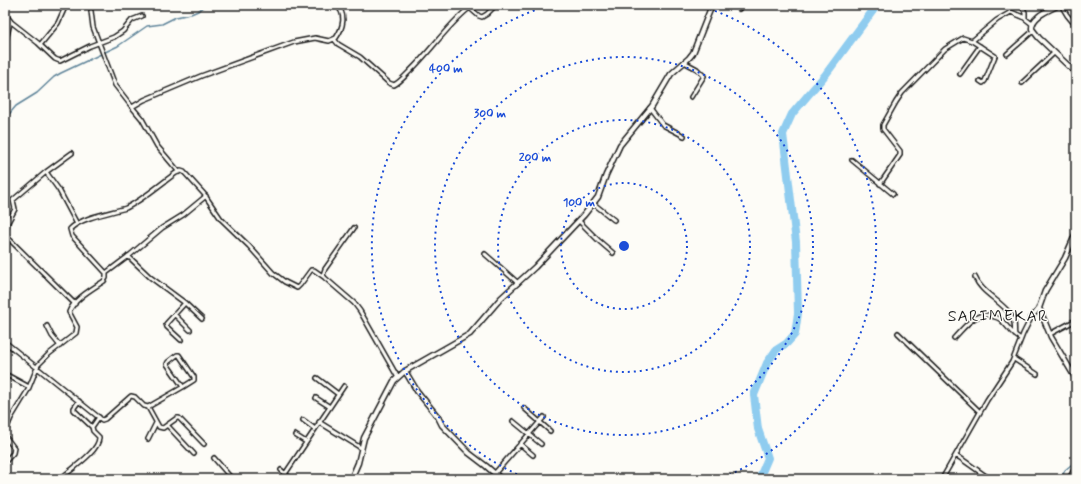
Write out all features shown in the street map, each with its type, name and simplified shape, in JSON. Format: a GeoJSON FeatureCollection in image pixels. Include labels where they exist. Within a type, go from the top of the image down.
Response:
{"type":"FeatureCollection","features":[{"type":"Feature","properties":{"kind":"street"},"geometry":{"type":"LineString","coordinates":[[40,45],[58,23],[66,5]]}},
{"type":"Feature","properties":{"kind":"street"},"geometry":{"type":"LineString","coordinates":[[132,107],[144,100],[201,76],[294,42],[315,38],[329,41],[334,40],[338,35],[343,18],[341,9],[336,5]]}},
{"type":"Feature","properties":{"kind":"street"},"geometry":{"type":"LineString","coordinates":[[334,40],[360,57],[389,83],[394,85],[417,64],[468,9],[471,9],[482,17],[496,5]]}},
{"type":"Feature","properties":{"kind":"street"},"geometry":{"type":"LineString","coordinates":[[351,479],[358,463],[364,438],[397,376],[470,334],[501,298],[535,267],[594,204],[620,145],[650,108],[667,78],[693,53],[712,5]]}},
{"type":"Feature","properties":{"kind":"street"},"geometry":{"type":"LineString","coordinates":[[736,5],[739,9]]}},
{"type":"Feature","properties":{"kind":"street"},"geometry":{"type":"LineString","coordinates":[[1021,5],[1025,12],[1025,18]]}},
{"type":"Feature","properties":{"kind":"street"},"geometry":{"type":"LineString","coordinates":[[1032,24],[1038,17],[1053,6],[1060,5],[1076,26]]}},
{"type":"Feature","properties":{"kind":"street"},"geometry":{"type":"LineString","coordinates":[[91,10],[92,27],[115,85],[142,119],[157,146],[179,172],[184,172],[206,196],[222,219],[281,280],[290,286],[297,288],[311,270],[314,270],[354,303],[397,376]]}},
{"type":"Feature","properties":{"kind":"street"},"geometry":{"type":"LineString","coordinates":[[972,41],[996,20],[1008,13],[1013,12],[1025,18],[1032,24],[1033,31],[1076,73]]}},
{"type":"Feature","properties":{"kind":"street"},"geometry":{"type":"LineString","coordinates":[[5,15],[10,21],[55,59],[60,61],[90,46],[120,34],[132,20],[142,16]]}},
{"type":"Feature","properties":{"kind":"street"},"geometry":{"type":"LineString","coordinates":[[5,42],[10,21]]}},
{"type":"Feature","properties":{"kind":"street"},"geometry":{"type":"LineString","coordinates":[[1008,54],[1033,31]]}},
{"type":"Feature","properties":{"kind":"street"},"geometry":{"type":"LineString","coordinates":[[880,184],[900,155],[900,151],[883,129],[883,125],[902,93],[949,46],[963,38],[972,41],[995,58],[985,81],[983,83],[980,81]]}},
{"type":"Feature","properties":{"kind":"street"},"geometry":{"type":"LineString","coordinates":[[960,74],[980,46]]}},
{"type":"Feature","properties":{"kind":"street"},"geometry":{"type":"LineString","coordinates":[[1022,83],[1054,53]]}},
{"type":"Feature","properties":{"kind":"street"},"geometry":{"type":"LineString","coordinates":[[684,62],[697,69],[704,76],[691,97]]}},
{"type":"Feature","properties":{"kind":"street"},"geometry":{"type":"LineString","coordinates":[[650,108],[663,125],[684,136]]}},
{"type":"Feature","properties":{"kind":"street"},"geometry":{"type":"LineString","coordinates":[[72,153],[46,172],[13,200],[15,209],[8,222],[5,234],[75,304]]}},
{"type":"Feature","properties":{"kind":"street"},"geometry":{"type":"LineString","coordinates":[[852,160],[893,194]]}},
{"type":"Feature","properties":{"kind":"street"},"geometry":{"type":"LineString","coordinates":[[46,172],[59,190],[77,224]]}},
{"type":"Feature","properties":{"kind":"street"},"geometry":{"type":"LineString","coordinates":[[106,273],[71,234],[70,229],[77,224],[92,218],[131,206],[179,172]]}},
{"type":"Feature","properties":{"kind":"street"},"geometry":{"type":"LineString","coordinates":[[5,432],[29,387],[37,368],[44,359],[74,336],[78,331],[69,312],[75,304],[104,281],[106,273],[162,228],[183,215],[206,196]]}},
{"type":"Feature","properties":{"kind":"street"},"geometry":{"type":"LineString","coordinates":[[594,204],[614,220]]}},
{"type":"Feature","properties":{"kind":"street"},"geometry":{"type":"LineString","coordinates":[[579,221],[613,253]]}},
{"type":"Feature","properties":{"kind":"street"},"geometry":{"type":"LineString","coordinates":[[324,277],[323,274],[325,269],[354,228]]}},
{"type":"Feature","properties":{"kind":"street"},"geometry":{"type":"LineString","coordinates":[[942,479],[980,412],[1014,359],[1021,339],[1039,308],[1045,291],[1074,242],[1076,233]]}},
{"type":"Feature","properties":{"kind":"street"},"geometry":{"type":"LineString","coordinates":[[485,254],[518,283]]}},
{"type":"Feature","properties":{"kind":"street"},"geometry":{"type":"LineString","coordinates":[[128,256],[150,278],[185,303],[202,319]]}},
{"type":"Feature","properties":{"kind":"street"},"geometry":{"type":"LineString","coordinates":[[975,277],[981,288],[1005,309],[1010,316],[1014,324],[1015,335]]}},
{"type":"Feature","properties":{"kind":"street"},"geometry":{"type":"LineString","coordinates":[[181,340],[166,326],[185,303]]}},
{"type":"Feature","properties":{"kind":"street"},"geometry":{"type":"LineString","coordinates":[[1039,308],[1060,353],[1076,377]]}},
{"type":"Feature","properties":{"kind":"street"},"geometry":{"type":"LineString","coordinates":[[954,338],[974,318],[983,314],[991,315],[1001,320],[1009,330],[1021,339]]}},
{"type":"Feature","properties":{"kind":"street"},"geometry":{"type":"LineString","coordinates":[[175,315],[190,330]]}},
{"type":"Feature","properties":{"kind":"street"},"geometry":{"type":"LineString","coordinates":[[1050,334],[1076,320]]}},
{"type":"Feature","properties":{"kind":"street"},"geometry":{"type":"LineString","coordinates":[[47,326],[55,341],[60,346]]}},
{"type":"Feature","properties":{"kind":"street"},"geometry":{"type":"LineString","coordinates":[[898,333],[980,412]]}},
{"type":"Feature","properties":{"kind":"street"},"geometry":{"type":"LineString","coordinates":[[5,342],[102,420],[131,396],[135,397],[144,406],[148,407],[156,423],[161,428],[179,418],[204,444]]}},
{"type":"Feature","properties":{"kind":"street"},"geometry":{"type":"LineString","coordinates":[[148,407],[183,388],[194,380],[194,377],[178,355],[167,364],[183,388]]}},
{"type":"Feature","properties":{"kind":"street"},"geometry":{"type":"LineString","coordinates":[[1014,359],[1037,374]]}},
{"type":"Feature","properties":{"kind":"street"},"geometry":{"type":"LineString","coordinates":[[405,371],[417,391],[441,423],[469,453],[501,479]]}},
{"type":"Feature","properties":{"kind":"street"},"geometry":{"type":"LineString","coordinates":[[5,374],[29,387]]}},
{"type":"Feature","properties":{"kind":"street"},"geometry":{"type":"LineString","coordinates":[[317,378],[338,394]]}},
{"type":"Feature","properties":{"kind":"street"},"geometry":{"type":"LineString","coordinates":[[285,474],[344,386]]}},
{"type":"Feature","properties":{"kind":"street"},"geometry":{"type":"LineString","coordinates":[[316,398],[330,407]]}},
{"type":"Feature","properties":{"kind":"street"},"geometry":{"type":"LineString","coordinates":[[60,479],[89,454],[98,443],[99,437],[93,431],[92,427],[74,410],[79,400]]}},
{"type":"Feature","properties":{"kind":"street"},"geometry":{"type":"LineString","coordinates":[[524,408],[550,431]]}},
{"type":"Feature","properties":{"kind":"street"},"geometry":{"type":"LineString","coordinates":[[92,427],[99,417]]}},
{"type":"Feature","properties":{"kind":"street"},"geometry":{"type":"LineString","coordinates":[[495,473],[544,417]]}},
{"type":"Feature","properties":{"kind":"street"},"geometry":{"type":"LineString","coordinates":[[303,420],[315,429]]}},
{"type":"Feature","properties":{"kind":"street"},"geometry":{"type":"LineString","coordinates":[[513,421],[541,444]]}},
{"type":"Feature","properties":{"kind":"street"},"geometry":{"type":"LineString","coordinates":[[319,422],[362,448]]}},
{"type":"Feature","properties":{"kind":"street"},"geometry":{"type":"LineString","coordinates":[[148,439],[156,423]]}},
{"type":"Feature","properties":{"kind":"street"},"geometry":{"type":"LineString","coordinates":[[167,426],[194,454]]}},
{"type":"Feature","properties":{"kind":"street"},"geometry":{"type":"LineString","coordinates":[[296,434],[306,442]]}},
{"type":"Feature","properties":{"kind":"street"},"geometry":{"type":"LineString","coordinates":[[5,437],[14,448],[13,453],[5,462]]}},
{"type":"Feature","properties":{"kind":"street"},"geometry":{"type":"LineString","coordinates":[[520,444],[533,455]]}},
{"type":"Feature","properties":{"kind":"street"},"geometry":{"type":"LineString","coordinates":[[956,455],[990,479]]}},
{"type":"Feature","properties":{"kind":"street"},"geometry":{"type":"LineString","coordinates":[[214,458],[232,479]]}},
{"type":"Feature","properties":{"kind":"street"},"geometry":{"type":"LineString","coordinates":[[1069,479],[1076,466]]}},
{"type":"Feature","properties":{"kind":"street"},"geometry":{"type":"LineString","coordinates":[[281,470],[291,479]]}},
{"type":"Feature","properties":{"kind":"waterway"},"geometry":{"type":"LineString","coordinates":[[5,119],[16,106],[37,93],[54,77],[61,73],[118,46],[147,26],[162,24],[176,17],[191,14],[198,11],[205,5]]}},
{"type":"Feature","properties":{"kind":"waterway"},"geometry":{"type":"LineString","coordinates":[[759,479],[768,458],[758,429],[754,395],[767,363],[776,350],[787,343],[795,334],[798,313],[796,242],[783,134],[792,114],[826,74],[877,5]]}},
{"type":"Feature","properties":{"kind":"waterway"},"geometry":{"type":"LineString","coordinates":[[1061,479],[1065,470],[1076,461]]}},
{"type":"Feature","properties":{"kind":"district","name":"SARIMEKAR"},"geometry":{"type":"Point","coordinates":[998,315]}}]}
